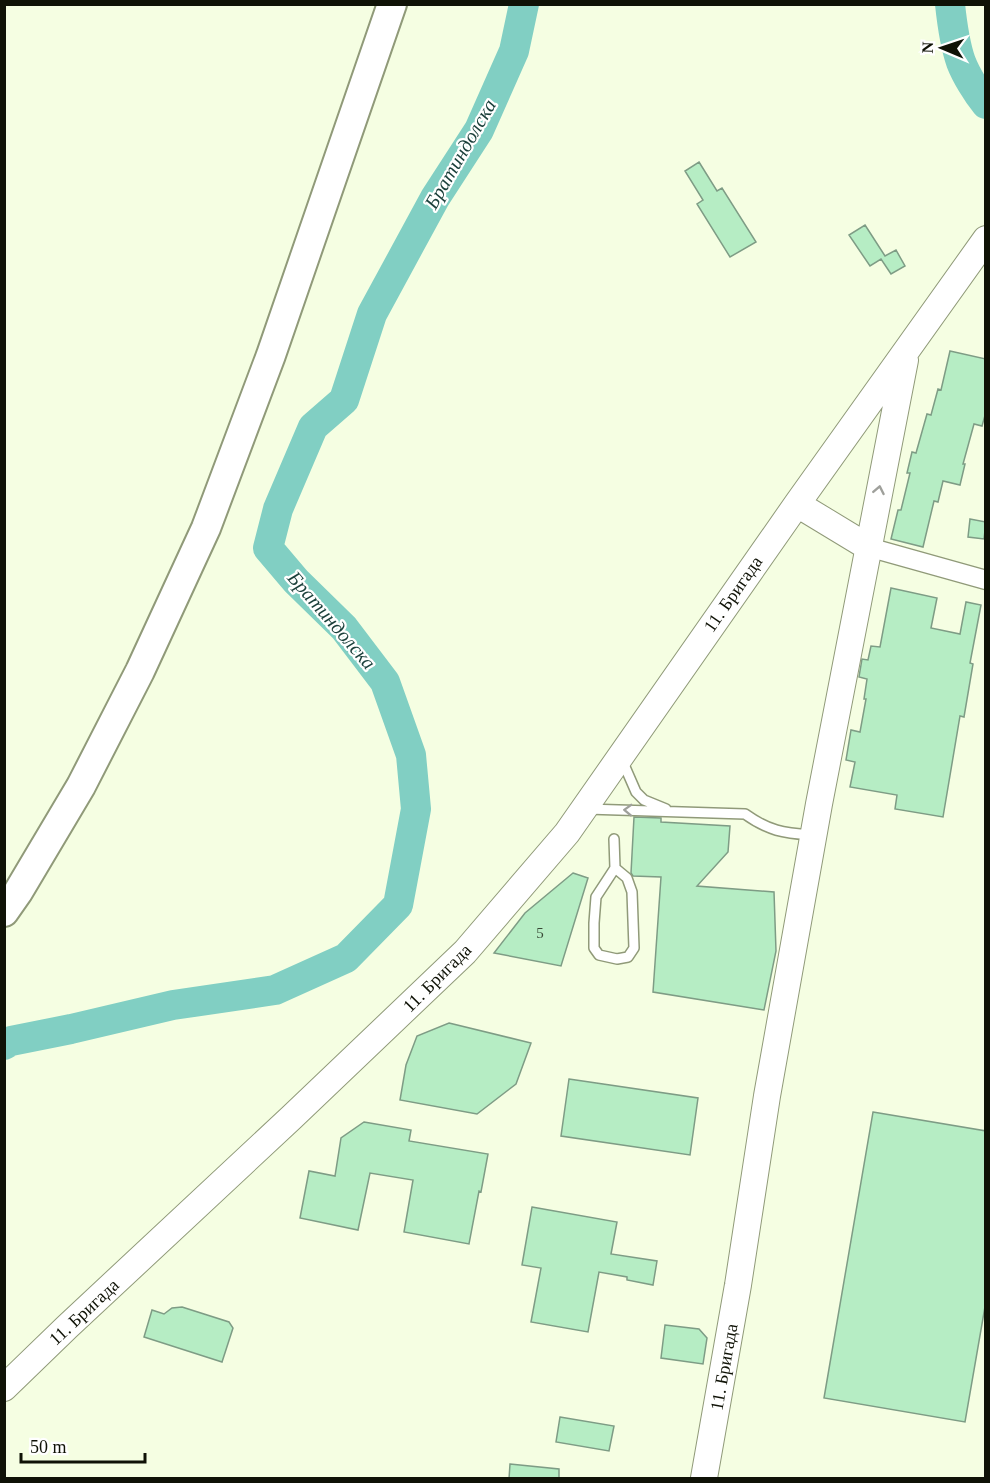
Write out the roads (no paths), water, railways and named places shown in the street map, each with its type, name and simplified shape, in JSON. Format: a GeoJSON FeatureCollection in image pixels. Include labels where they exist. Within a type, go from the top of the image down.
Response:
{"type":"FeatureCollection","features":[{"type":"Feature","properties":{"kind":"main road"},"geometry":{"type":"LineString","coordinates":[[4,912],[81,786],[140,670],[206,528],[271,355],[392,4]]}},
{"type":"Feature","properties":{"kind":"main road","name":"11. Бригада"},"geometry":{"type":"LineString","coordinates":[[4,1388],[465,952],[567,833],[796,504],[986,239]]}},
{"type":"Feature","properties":{"kind":"main road","name":"11. Бригада"},"geometry":{"type":"LineString","coordinates":[[704,1479],[738,1285],[765,1108],[814,836],[898,389],[908,347]]}},
{"type":"Feature","properties":{"kind":"main road"},"geometry":{"type":"LineString","coordinates":[[796,504],[868,547]]}},
{"type":"Feature","properties":{"kind":"street"},"geometry":{"type":"LineString","coordinates":[[868,547],[986,580]]}},
{"type":"Feature","properties":{"kind":"lane"},"geometry":{"type":"LineString","coordinates":[[620,756],[636,792],[644,800],[671,812]]}},
{"type":"Feature","properties":{"kind":"lane"},"geometry":{"type":"LineString","coordinates":[[584,808],[745,814],[766,827],[781,832],[814,836]]}},
{"type":"Feature","properties":{"kind":"lane"},"geometry":{"type":"LineString","coordinates":[[614,838],[615,868],[596,897],[594,948],[599,955],[617,959],[628,957],[634,948],[632,892],[627,878],[615,868]]}},
{"type":"Feature","properties":{"kind":"waterway","name":"Братиндолска"},"geometry":{"type":"LineString","coordinates":[[4,1045],[11,1041],[173,1005],[275,990],[346,958],[398,905],[416,809],[411,755],[385,682],[344,628],[296,581],[268,548],[278,509],[313,427],[344,400],[372,314],[435,198],[479,130],[514,51],[524,4]]}},
{"type":"Feature","properties":{"kind":"waterway"},"geometry":{"type":"LineString","coordinates":[[950,4],[955,41],[961,62],[972,84],[986,104]]}}]}
